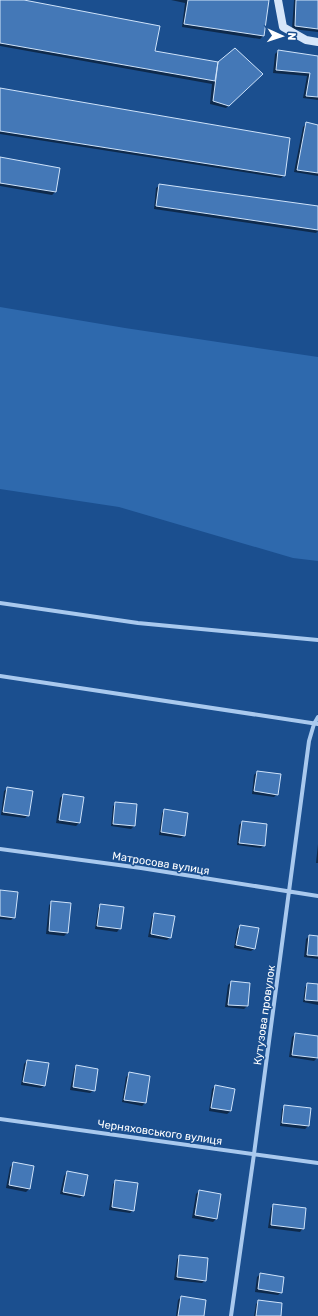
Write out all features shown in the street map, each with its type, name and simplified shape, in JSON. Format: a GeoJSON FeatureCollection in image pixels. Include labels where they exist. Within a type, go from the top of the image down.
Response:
{"type":"FeatureCollection","features":[{"type":"Feature","properties":{"kind":"street"},"geometry":{"type":"LineString","coordinates":[[278,0],[282,27],[306,40],[318,42]]}},
{"type":"Feature","properties":{"kind":"street"},"geometry":{"type":"LineString","coordinates":[[0,603],[138,623],[318,640]]}},
{"type":"Feature","properties":{"kind":"street"},"geometry":{"type":"LineString","coordinates":[[0,676],[316,724]]}},
{"type":"Feature","properties":{"kind":"street","name":"Кутузова провулок"},"geometry":{"type":"LineString","coordinates":[[231,1316],[309,741],[318,718]]}},
{"type":"Feature","properties":{"kind":"street","name":"Матросова вулиця"},"geometry":{"type":"LineString","coordinates":[[0,849],[141,868],[318,896]]}},
{"type":"Feature","properties":{"kind":"street","name":"Черняховського вулиця"},"geometry":{"type":"LineString","coordinates":[[0,1118],[318,1163]]}},
{"type":"Feature","properties":{"kind":"shaded area"},"geometry":{"type":"Polygon","coordinates":[[[0,307],[125,328],[318,357],[318,561],[293,558],[119,507],[0,489],[0,307]]]}},
{"type":"Feature","properties":{"kind":"building"},"geometry":{"type":"Polygon","coordinates":[[[0,0],[24,0],[160,26],[155,51],[218,62],[215,81],[0,43],[0,0]]]}},
{"type":"Feature","properties":{"kind":"building"},"geometry":{"type":"Polygon","coordinates":[[[188,0],[269,0],[264,36],[184,24],[188,0]]]}},
{"type":"Feature","properties":{"kind":"building"},"geometry":{"type":"Polygon","coordinates":[[[296,0],[318,0],[318,29],[295,26],[296,0]]]}},
{"type":"Feature","properties":{"kind":"building"},"geometry":{"type":"Polygon","coordinates":[[[235,48],[263,74],[229,106],[213,101],[218,62],[235,48]]]}},
{"type":"Feature","properties":{"kind":"building"},"geometry":{"type":"Polygon","coordinates":[[[278,50],[318,56],[318,97],[306,96],[310,73],[276,70],[278,50]]]}},
{"type":"Feature","properties":{"kind":"building"},"geometry":{"type":"Polygon","coordinates":[[[0,88],[290,138],[285,176],[0,131],[0,88]]]}},
{"type":"Feature","properties":{"kind":"building"},"geometry":{"type":"Polygon","coordinates":[[[306,122],[318,125],[318,173],[297,170],[306,122]]]}},
{"type":"Feature","properties":{"kind":"building"},"geometry":{"type":"Polygon","coordinates":[[[0,157],[60,168],[56,192],[0,183],[0,157]]]}},
{"type":"Feature","properties":{"kind":"building"},"geometry":{"type":"Polygon","coordinates":[[[159,184],[318,206],[318,230],[156,206],[159,184]]]}},
{"type":"Feature","properties":{"kind":"building"},"geometry":{"type":"Polygon","coordinates":[[[257,771],[281,774],[278,795],[254,791],[257,771]]]}},
{"type":"Feature","properties":{"kind":"building"},"geometry":{"type":"Polygon","coordinates":[[[7,787],[33,791],[29,816],[3,812],[7,787]]]}},
{"type":"Feature","properties":{"kind":"building"},"geometry":{"type":"Polygon","coordinates":[[[63,794],[84,797],[80,823],[59,820],[63,794]]]}},
{"type":"Feature","properties":{"kind":"building"},"geometry":{"type":"Polygon","coordinates":[[[115,802],[137,804],[135,826],[113,824],[115,802]]]}},
{"type":"Feature","properties":{"kind":"building"},"geometry":{"type":"Polygon","coordinates":[[[164,809],[188,813],[185,836],[161,832],[164,809]]]}},
{"type":"Feature","properties":{"kind":"building"},"geometry":{"type":"Polygon","coordinates":[[[242,821],[267,824],[265,846],[239,843],[242,821]]]}},
{"type":"Feature","properties":{"kind":"building"},"geometry":{"type":"Polygon","coordinates":[[[0,890],[18,892],[15,918],[0,916],[0,890]]]}},
{"type":"Feature","properties":{"kind":"building"},"geometry":{"type":"Polygon","coordinates":[[[51,901],[71,903],[68,933],[49,931],[51,901]]]}},
{"type":"Feature","properties":{"kind":"building"},"geometry":{"type":"Polygon","coordinates":[[[100,904],[124,907],[121,929],[97,926],[100,904]]]}},
{"type":"Feature","properties":{"kind":"building"},"geometry":{"type":"Polygon","coordinates":[[[154,913],[175,916],[171,938],[151,934],[154,913]]]}},
{"type":"Feature","properties":{"kind":"building"},"geometry":{"type":"Polygon","coordinates":[[[240,925],[259,928],[255,949],[236,945],[240,925]]]}},
{"type":"Feature","properties":{"kind":"building"},"geometry":{"type":"Polygon","coordinates":[[[309,935],[318,936],[318,956],[307,955],[309,935]]]}},
{"type":"Feature","properties":{"kind":"building"},"geometry":{"type":"Polygon","coordinates":[[[231,981],[250,983],[248,1006],[228,1005],[231,981]]]}},
{"type":"Feature","properties":{"kind":"building"},"geometry":{"type":"Polygon","coordinates":[[[307,983],[318,984],[318,1001],[305,1000],[307,983]]]}},
{"type":"Feature","properties":{"kind":"building"},"geometry":{"type":"Polygon","coordinates":[[[295,1033],[318,1036],[318,1058],[292,1055],[295,1033]]]}},
{"type":"Feature","properties":{"kind":"building"},"geometry":{"type":"Polygon","coordinates":[[[27,1060],[49,1063],[45,1086],[23,1082],[27,1060]]]}},
{"type":"Feature","properties":{"kind":"building"},"geometry":{"type":"Polygon","coordinates":[[[76,1065],[98,1069],[95,1091],[73,1087],[76,1065]]]}},
{"type":"Feature","properties":{"kind":"building"},"geometry":{"type":"Polygon","coordinates":[[[129,1072],[150,1076],[146,1103],[124,1100],[129,1072]]]}},
{"type":"Feature","properties":{"kind":"building"},"geometry":{"type":"Polygon","coordinates":[[[215,1085],[235,1089],[231,1111],[211,1108],[215,1085]]]}},
{"type":"Feature","properties":{"kind":"building"},"geometry":{"type":"Polygon","coordinates":[[[284,1105],[311,1108],[309,1126],[282,1123],[284,1105]]]}},
{"type":"Feature","properties":{"kind":"building"},"geometry":{"type":"Polygon","coordinates":[[[13,1162],[34,1166],[30,1189],[9,1185],[13,1162]]]}},
{"type":"Feature","properties":{"kind":"building"},"geometry":{"type":"Polygon","coordinates":[[[67,1171],[88,1175],[84,1196],[63,1192],[67,1171]]]}},
{"type":"Feature","properties":{"kind":"building"},"geometry":{"type":"Polygon","coordinates":[[[115,1180],[138,1183],[134,1211],[112,1207],[115,1180]]]}},
{"type":"Feature","properties":{"kind":"building"},"geometry":{"type":"Polygon","coordinates":[[[199,1190],[221,1194],[217,1219],[195,1215],[199,1190]]]}},
{"type":"Feature","properties":{"kind":"building"},"geometry":{"type":"Polygon","coordinates":[[[273,1204],[306,1208],[304,1229],[271,1225],[273,1204]]]}},
{"type":"Feature","properties":{"kind":"building"},"geometry":{"type":"Polygon","coordinates":[[[179,1255],[208,1258],[206,1281],[177,1277],[179,1255]]]}},
{"type":"Feature","properties":{"kind":"building"},"geometry":{"type":"Polygon","coordinates":[[[260,1273],[284,1277],[282,1293],[258,1289],[260,1273]]]}},
{"type":"Feature","properties":{"kind":"building"},"geometry":{"type":"Polygon","coordinates":[[[181,1296],[206,1300],[204,1316],[178,1316],[181,1296]]]}},
{"type":"Feature","properties":{"kind":"building"},"geometry":{"type":"Polygon","coordinates":[[[258,1300],[282,1303],[281,1316],[256,1316],[258,1300]]]}}]}
